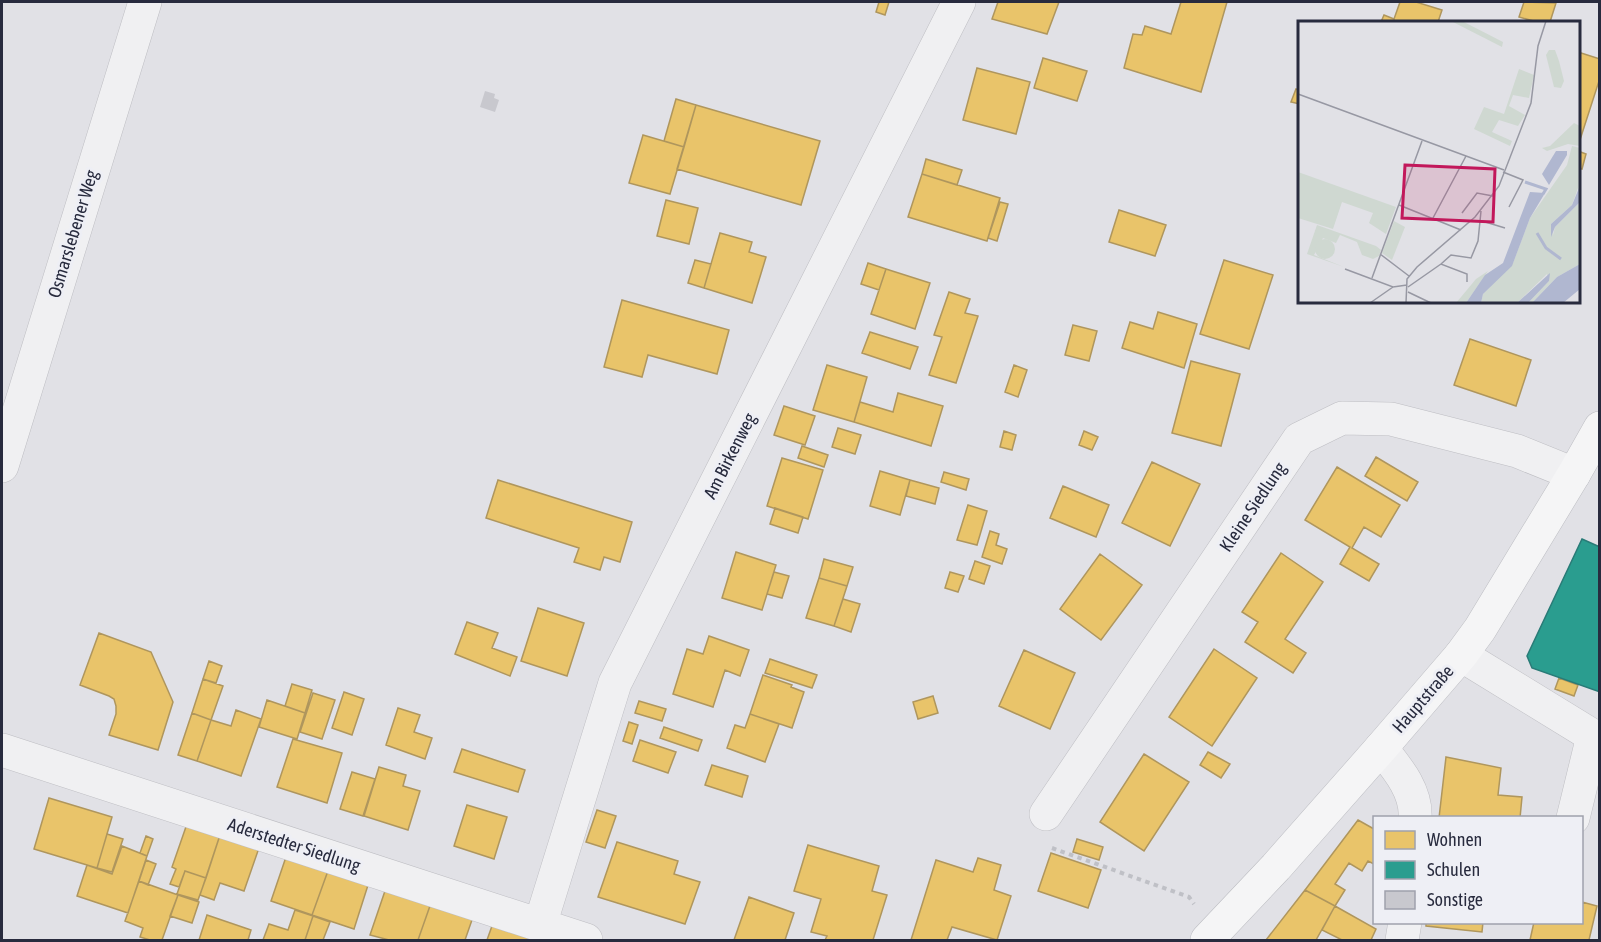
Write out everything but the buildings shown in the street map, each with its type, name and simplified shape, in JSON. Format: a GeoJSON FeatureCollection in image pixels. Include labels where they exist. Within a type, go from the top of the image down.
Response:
{"type":"FeatureCollection","features":[{"type":"Feature","properties":{"kind":"main road","name":"Hauptstraße"},"geometry":{"type":"LineString","coordinates":[[1207,940],[1276,867],[1461,655],[1486,619],[1599,429]]}},
{"type":"Feature","properties":{"kind":"street","name":"Osmarslebener Weg"},"geometry":{"type":"LineString","coordinates":[[2,466],[145,2]]}},
{"type":"Feature","properties":{"kind":"street","name":"Am Birkenweg"},"geometry":{"type":"LineString","coordinates":[[540,925],[615,684],[959,2]]}},
{"type":"Feature","properties":{"kind":"street","name":"Kleine Siedlung"},"geometry":{"type":"LineString","coordinates":[[1047,814],[1299,439],[1342,418],[1391,420],[1517,451],[1574,474]]}},
{"type":"Feature","properties":{"kind":"street"},"geometry":{"type":"LineString","coordinates":[[1461,655],[1593,736],[1573,816]]}},
{"type":"Feature","properties":{"kind":"street"},"geometry":{"type":"LineString","coordinates":[[1381,748],[1403,776],[1415,808],[1414,816]]}},
{"type":"Feature","properties":{"kind":"street","name":"Aderstedter Siedlung"},"geometry":{"type":"LineString","coordinates":[[2,750],[586,940]]}},
{"type":"Feature","properties":{"kind":"path"},"geometry":{"type":"LineString","coordinates":[[1047,814],[1037,842],[1189,897],[1194,904]]}}]}
